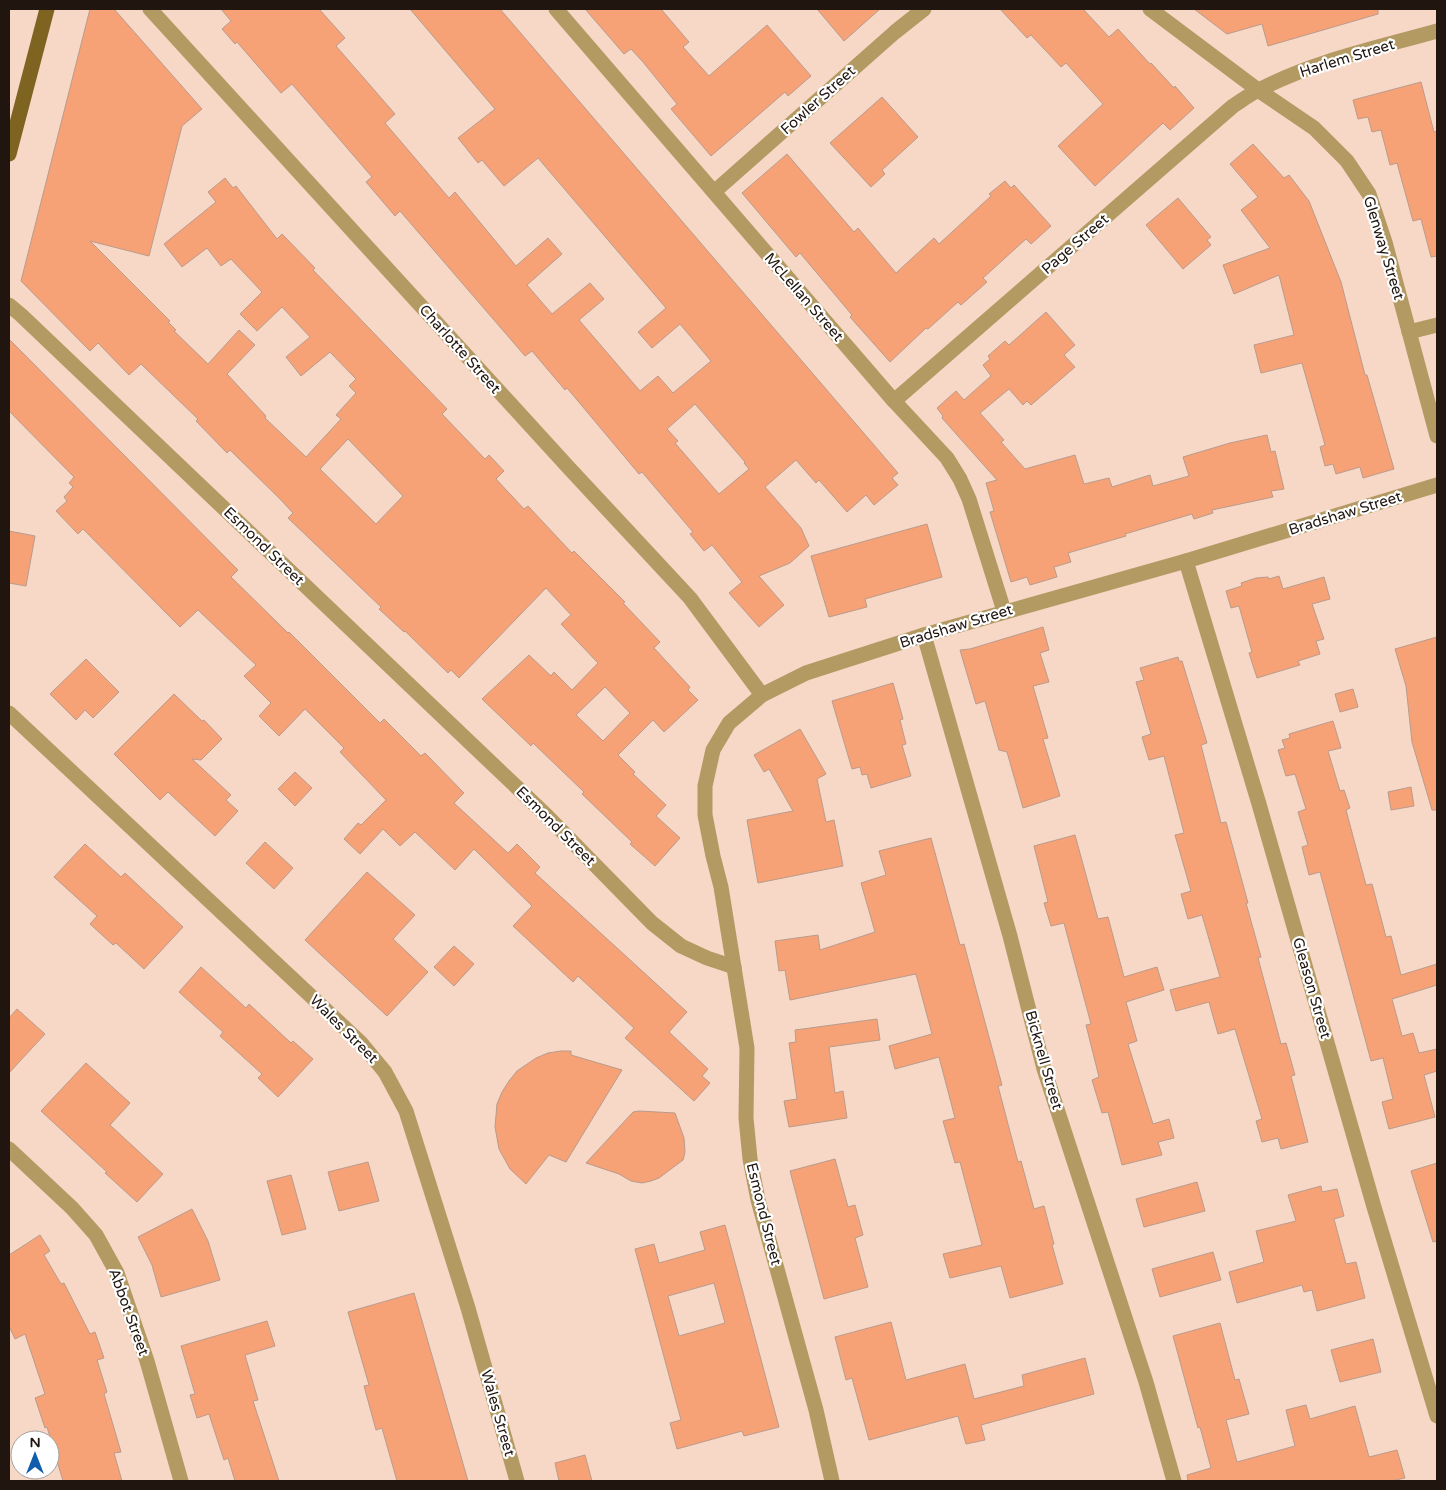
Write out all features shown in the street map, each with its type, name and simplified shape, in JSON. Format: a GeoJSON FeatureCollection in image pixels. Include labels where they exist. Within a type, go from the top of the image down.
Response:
{"type":"FeatureCollection","features":[{"type":"Feature","properties":{"kind":"main road"},"geometry":{"type":"LineString","coordinates":[[9,154],[47,9]]}},
{"type":"Feature","properties":{"kind":"street","name":"Charlotte Street"},"geometry":{"type":"LineString","coordinates":[[150,9],[690,598],[762,695]]}},
{"type":"Feature","properties":{"kind":"street","name":"McLellan Street"},"geometry":{"type":"LineString","coordinates":[[556,9],[894,400],[947,458],[960,479],[969,499],[1004,612]]}},
{"type":"Feature","properties":{"kind":"street","name":"Fowler Street"},"geometry":{"type":"LineString","coordinates":[[714,192],[895,32],[924,9]]}},
{"type":"Feature","properties":{"kind":"street","name":"Glenway Street"},"geometry":{"type":"LineString","coordinates":[[1150,9],[1258,90],[1314,128],[1347,161],[1369,194],[1385,242],[1437,436]]}},
{"type":"Feature","properties":{"kind":"street","name":"Harlem Street"},"geometry":{"type":"LineString","coordinates":[[1258,90],[1327,62],[1437,31]]}},
{"type":"Feature","properties":{"kind":"street","name":"Page Street"},"geometry":{"type":"LineString","coordinates":[[894,400],[1233,106],[1258,90]]}},
{"type":"Feature","properties":{"kind":"street","name":"Esmond Street"},"geometry":{"type":"LineString","coordinates":[[9,305],[547,816],[652,923],[681,946],[707,958],[734,967],[747,1048],[746,1118],[758,1200],[816,1410],[832,1481]]}},
{"type":"Feature","properties":{"kind":"street"},"geometry":{"type":"LineString","coordinates":[[1409,332],[1437,325]]}},
{"type":"Feature","properties":{"kind":"street","name":"Bradshaw Street"},"geometry":{"type":"LineString","coordinates":[[734,967],[721,887],[705,815],[705,786],[713,750],[729,723],[762,695],[806,673],[924,635],[1186,561],[1437,485]]}},
{"type":"Feature","properties":{"kind":"street","name":"Gleason Street"},"geometry":{"type":"LineString","coordinates":[[1186,561],[1259,804],[1374,1207],[1437,1416]]}},
{"type":"Feature","properties":{"kind":"street","name":"Bicknell Street"},"geometry":{"type":"LineString","coordinates":[[924,635],[1007,927],[1044,1068],[1146,1382],[1174,1481]]}},
{"type":"Feature","properties":{"kind":"street","name":"Wales Street"},"geometry":{"type":"LineString","coordinates":[[9,713],[361,1042],[385,1072],[406,1111],[468,1308],[517,1481]]}},
{"type":"Feature","properties":{"kind":"street","name":"Abbot Street"},"geometry":{"type":"LineString","coordinates":[[9,1148],[78,1215],[96,1236],[117,1273],[147,1361],[181,1481]]}},
{"type":"Feature","properties":{"kind":"building"},"geometry":{"type":"Polygon","coordinates":[[[90,9],[114,9],[202,109],[182,126],[149,256],[90,241],[170,321],[168,322],[176,330],[174,331],[208,364],[239,330],[255,345],[227,374],[266,416],[265,418],[306,457],[341,419],[336,415],[356,393],[349,386],[356,379],[330,352],[301,376],[286,357],[310,337],[282,307],[257,331],[240,314],[262,292],[231,259],[221,266],[207,248],[182,267],[164,244],[216,202],[208,192],[225,178],[233,188],[236,186],[277,239],[282,234],[315,268],[313,270],[447,409],[442,414],[485,459],[489,455],[504,471],[496,479],[524,509],[528,506],[572,553],[574,551],[625,602],[623,603],[660,642],[654,648],[690,687],[688,690],[698,700],[664,732],[653,720],[618,755],[635,772],[633,774],[666,805],[656,816],[680,838],[655,866],[630,844],[632,842],[582,794],[584,792],[533,743],[531,746],[482,699],[529,655],[551,676],[554,672],[572,690],[598,663],[561,624],[571,615],[546,588],[459,678],[451,670],[448,673],[405,631],[379,609],[381,607],[288,518],[293,513],[280,499],[230,450],[227,453],[196,421],[198,419],[141,364],[129,375],[98,343],[90,351],[21,281],[90,9]],[[348,439],[320,469],[376,524],[403,496],[348,439]],[[605,687],[576,715],[603,741],[630,713],[605,687]]]}},
{"type":"Feature","properties":{"kind":"building"},"geometry":{"type":"Polygon","coordinates":[[[221,9],[319,9],[345,38],[336,46],[395,114],[385,123],[449,198],[455,192],[516,266],[548,238],[562,254],[527,285],[552,314],[590,283],[604,299],[579,320],[640,391],[658,376],[673,393],[711,361],[680,324],[652,348],[638,332],[666,308],[538,158],[504,186],[482,160],[478,163],[458,138],[495,109],[410,9],[500,9],[898,473],[892,478],[898,485],[874,505],[866,495],[847,512],[819,480],[816,483],[796,460],[765,487],[801,528],[809,546],[790,563],[759,576],[784,605],[759,627],[729,593],[742,582],[712,545],[704,551],[690,534],[693,532],[642,472],[639,474],[567,388],[565,390],[532,351],[525,356],[400,211],[395,216],[366,182],[372,177],[292,84],[281,93],[237,42],[235,44],[222,29],[231,21],[221,9]],[[695,404],[667,429],[678,441],[675,443],[719,494],[749,469],[695,404]]]}},
{"type":"Feature","properties":{"kind":"building"},"geometry":{"type":"Polygon","coordinates":[[[585,9],[661,9],[689,42],[683,47],[709,76],[767,25],[811,76],[788,96],[785,92],[711,156],[671,109],[677,104],[643,62],[631,49],[624,54],[585,9]]]}},
{"type":"Feature","properties":{"kind":"building"},"geometry":{"type":"Polygon","coordinates":[[[817,9],[880,9],[844,41],[817,9]]]}},
{"type":"Feature","properties":{"kind":"building"},"geometry":{"type":"Polygon","coordinates":[[[1000,9],[1083,9],[1109,37],[1118,29],[1174,88],[1175,86],[1194,108],[1170,130],[1163,123],[1095,186],[1058,146],[1103,104],[1066,63],[1061,67],[1031,35],[1027,38],[1000,9]]]}},
{"type":"Feature","properties":{"kind":"building"},"geometry":{"type":"Polygon","coordinates":[[[1194,9],[1378,9],[1378,14],[1268,46],[1262,24],[1227,34],[1194,9]]]}},
{"type":"Feature","properties":{"kind":"building"},"geometry":{"type":"Polygon","coordinates":[[[1421,82],[1434,132],[1437,131],[1437,256],[1431,257],[1421,219],[1413,221],[1397,163],[1390,165],[1381,130],[1372,132],[1368,117],[1358,119],[1353,100],[1421,82]]]}},
{"type":"Feature","properties":{"kind":"building"},"geometry":{"type":"Polygon","coordinates":[[[882,97],[918,137],[882,170],[885,174],[871,187],[830,143],[882,97]]]}},
{"type":"Feature","properties":{"kind":"building"},"geometry":{"type":"Polygon","coordinates":[[[1253,144],[1284,178],[1289,175],[1309,201],[1341,282],[1365,375],[1367,375],[1394,469],[1363,478],[1360,467],[1336,474],[1333,464],[1325,466],[1320,447],[1325,445],[1302,363],[1261,373],[1254,345],[1294,335],[1279,275],[1234,294],[1223,265],[1270,248],[1241,210],[1258,197],[1230,164],[1253,144]]]}},
{"type":"Feature","properties":{"kind":"building"},"geometry":{"type":"Polygon","coordinates":[[[787,154],[854,232],[858,228],[896,273],[934,238],[939,244],[991,196],[989,194],[1005,181],[1011,188],[1014,185],[1051,226],[1031,244],[1026,239],[983,278],[987,282],[961,305],[958,302],[928,329],[926,328],[890,362],[850,317],[852,315],[800,253],[796,257],[742,193],[787,154]]]}},
{"type":"Feature","properties":{"kind":"building"},"geometry":{"type":"Polygon","coordinates":[[[1178,198],[1211,237],[1207,240],[1211,245],[1183,269],[1146,225],[1178,198]]]}},
{"type":"Feature","properties":{"kind":"building"},"geometry":{"type":"Polygon","coordinates":[[[1046,312],[1075,345],[1064,355],[1075,367],[1031,405],[1027,401],[1023,405],[1009,389],[980,413],[1004,440],[1001,442],[1025,469],[1075,455],[1084,484],[1109,478],[1112,487],[1150,475],[1153,486],[1189,476],[1183,457],[1230,443],[1267,435],[1271,452],[1275,451],[1284,489],[1271,491],[1273,497],[1212,510],[1213,513],[1194,519],[1192,514],[1068,553],[1071,562],[1054,567],[1057,577],[1030,585],[1027,577],[1011,582],[990,512],[994,511],[986,483],[997,480],[942,418],[943,416],[937,408],[956,391],[964,400],[991,376],[983,365],[990,359],[988,356],[1005,341],[1009,345],[1046,312]]]}},
{"type":"Feature","properties":{"kind":"building"},"geometry":{"type":"Polygon","coordinates":[[[9,339],[238,570],[231,577],[380,723],[384,719],[421,756],[425,753],[464,793],[454,803],[508,853],[517,844],[540,867],[535,873],[687,1012],[669,1032],[708,1069],[702,1076],[710,1083],[694,1101],[625,1038],[634,1028],[578,976],[573,982],[513,926],[532,906],[474,849],[455,870],[415,832],[400,846],[383,829],[360,854],[344,839],[358,823],[361,825],[386,800],[340,752],[344,748],[305,709],[279,736],[259,716],[271,703],[244,676],[256,665],[198,610],[180,627],[83,529],[78,534],[56,511],[67,501],[64,497],[73,487],[69,483],[74,477],[9,411],[9,339]]]}},
{"type":"Feature","properties":{"kind":"building"},"geometry":{"type":"Polygon","coordinates":[[[927,524],[942,577],[865,599],[867,607],[829,617],[811,556],[927,524]]]}},
{"type":"Feature","properties":{"kind":"building"},"geometry":{"type":"Polygon","coordinates":[[[9,531],[35,536],[26,586],[9,583],[9,531]]]}},
{"type":"Feature","properties":{"kind":"building"},"geometry":{"type":"Polygon","coordinates":[[[1279,576],[1283,589],[1324,577],[1330,599],[1312,604],[1324,639],[1316,641],[1320,654],[1298,661],[1300,665],[1257,678],[1249,653],[1252,652],[1239,606],[1231,608],[1226,591],[1242,586],[1241,583],[1256,578],[1268,577],[1269,579],[1279,576]]]}},
{"type":"Feature","properties":{"kind":"building"},"geometry":{"type":"Polygon","coordinates":[[[1043,627],[1049,650],[1040,653],[1049,682],[1033,686],[1048,738],[1043,739],[1060,796],[1023,808],[1007,752],[999,750],[985,701],[976,704],[960,650],[970,649],[1043,627]]]}},
{"type":"Feature","properties":{"kind":"building"},"geometry":{"type":"Polygon","coordinates":[[[1437,637],[1437,810],[1432,810],[1412,742],[1406,686],[1395,649],[1437,637]]]}},
{"type":"Feature","properties":{"kind":"building"},"geometry":{"type":"Polygon","coordinates":[[[1178,657],[1179,661],[1182,661],[1207,743],[1201,745],[1221,823],[1226,822],[1248,903],[1246,903],[1261,957],[1258,958],[1281,1044],[1286,1043],[1295,1075],[1291,1076],[1308,1142],[1281,1149],[1278,1138],[1262,1142],[1256,1121],[1262,1119],[1235,1029],[1218,1034],[1209,1002],[1176,1011],[1170,990],[1220,977],[1202,915],[1188,919],[1181,894],[1191,891],[1175,835],[1184,833],[1164,756],[1149,760],[1142,737],[1151,734],[1136,682],[1144,680],[1140,668],[1178,657]]]}},
{"type":"Feature","properties":{"kind":"building"},"geometry":{"type":"Polygon","coordinates":[[[86,659],[119,692],[93,718],[85,710],[76,720],[50,694],[86,659]]]}},
{"type":"Feature","properties":{"kind":"building"},"geometry":{"type":"Polygon","coordinates":[[[893,683],[903,719],[900,720],[906,744],[902,745],[911,776],[871,788],[867,774],[862,775],[860,767],[852,769],[832,701],[893,683]]]}},
{"type":"Feature","properties":{"kind":"building"},"geometry":{"type":"Polygon","coordinates":[[[1353,689],[1358,707],[1340,712],[1335,694],[1353,689]]]}},
{"type":"Feature","properties":{"kind":"building"},"geometry":{"type":"Polygon","coordinates":[[[174,694],[202,721],[204,720],[222,739],[201,760],[192,759],[231,795],[226,800],[238,811],[215,836],[168,792],[160,800],[114,754],[174,694]]]}},
{"type":"Feature","properties":{"kind":"building"},"geometry":{"type":"Polygon","coordinates":[[[1333,721],[1341,748],[1328,751],[1340,791],[1344,790],[1350,808],[1346,810],[1366,885],[1372,884],[1386,937],[1391,936],[1401,975],[1437,964],[1437,985],[1392,999],[1402,1036],[1413,1033],[1419,1053],[1437,1049],[1437,1071],[1424,1075],[1435,1117],[1389,1129],[1382,1102],[1393,1099],[1383,1058],[1371,1061],[1320,872],[1309,875],[1302,847],[1308,845],[1298,812],[1306,809],[1295,774],[1286,776],[1278,750],[1285,748],[1282,740],[1290,738],[1289,734],[1333,721]]]}},
{"type":"Feature","properties":{"kind":"building"},"geometry":{"type":"Polygon","coordinates":[[[800,729],[826,774],[817,779],[826,822],[834,820],[843,866],[758,883],[747,820],[793,811],[769,769],[764,772],[754,755],[800,729]]]}},
{"type":"Feature","properties":{"kind":"building"},"geometry":{"type":"Polygon","coordinates":[[[295,772],[312,788],[295,806],[278,789],[295,772]]]}},
{"type":"Feature","properties":{"kind":"building"},"geometry":{"type":"Polygon","coordinates":[[[1411,787],[1414,806],[1391,810],[1388,792],[1411,787]]]}},
{"type":"Feature","properties":{"kind":"building"},"geometry":{"type":"Polygon","coordinates":[[[1075,835],[1098,919],[1108,917],[1124,977],[1157,967],[1164,990],[1126,1002],[1137,1041],[1128,1044],[1153,1124],[1169,1119],[1174,1138],[1158,1142],[1162,1155],[1122,1165],[1108,1112],[1102,1113],[1092,1080],[1099,1077],[1086,1025],[1091,1024],[1064,923],[1051,926],[1044,903],[1048,902],[1034,846],[1075,835]]]}},
{"type":"Feature","properties":{"kind":"building"},"geometry":{"type":"Polygon","coordinates":[[[931,838],[960,945],[964,944],[1002,1085],[998,1086],[1018,1162],[1021,1161],[1034,1209],[1044,1206],[1063,1284],[1010,1298],[1001,1266],[950,1278],[943,1254],[982,1245],[960,1162],[955,1163],[943,1121],[955,1118],[939,1057],[895,1069],[889,1046],[932,1034],[916,974],[790,1000],[785,970],[779,971],[775,941],[818,935],[820,950],[875,932],[861,883],[886,875],[879,851],[931,838]]]}},
{"type":"Feature","properties":{"kind":"building"},"geometry":{"type":"Polygon","coordinates":[[[265,842],[293,868],[274,889],[246,863],[265,842]]]}},
{"type":"Feature","properties":{"kind":"building"},"geometry":{"type":"Polygon","coordinates":[[[85,844],[121,877],[125,873],[183,927],[144,969],[116,943],[113,945],[90,924],[97,916],[54,877],[85,844]]]}},
{"type":"Feature","properties":{"kind":"building"},"geometry":{"type":"Polygon","coordinates":[[[367,872],[415,915],[393,939],[428,972],[387,1016],[305,940],[367,872]]]}},
{"type":"Feature","properties":{"kind":"building"},"geometry":{"type":"Polygon","coordinates":[[[454,946],[474,964],[454,986],[434,967],[454,946]]]}},
{"type":"Feature","properties":{"kind":"building"},"geometry":{"type":"Polygon","coordinates":[[[201,967],[246,1008],[249,1004],[291,1043],[293,1041],[313,1059],[278,1097],[258,1078],[262,1074],[220,1036],[223,1032],[179,992],[201,967]]]}},
{"type":"Feature","properties":{"kind":"building"},"geometry":{"type":"Polygon","coordinates":[[[17,1009],[45,1034],[9,1073],[9,1018],[17,1009]]]}},
{"type":"Feature","properties":{"kind":"building"},"geometry":{"type":"Polygon","coordinates":[[[877,1019],[880,1040],[829,1047],[835,1093],[843,1091],[847,1118],[789,1127],[784,1101],[797,1099],[789,1043],[796,1042],[795,1030],[877,1019]]]}},
{"type":"Feature","properties":{"kind":"building"},"geometry":{"type":"Polygon","coordinates":[[[571,1051],[571,1055],[622,1070],[566,1162],[549,1155],[526,1184],[510,1169],[499,1149],[495,1127],[497,1104],[502,1092],[517,1071],[536,1058],[548,1053],[571,1051]]]}},
{"type":"Feature","properties":{"kind":"building"},"geometry":{"type":"Polygon","coordinates":[[[86,1063],[130,1103],[110,1125],[163,1174],[137,1202],[41,1111],[86,1063]]]}},
{"type":"Feature","properties":{"kind":"building"},"geometry":{"type":"Polygon","coordinates":[[[633,1112],[675,1113],[684,1138],[685,1152],[683,1160],[659,1178],[642,1183],[631,1181],[619,1174],[586,1163],[633,1112]]]}},
{"type":"Feature","properties":{"kind":"building"},"geometry":{"type":"Polygon","coordinates":[[[835,1159],[848,1207],[855,1205],[863,1235],[855,1238],[868,1287],[824,1299],[790,1171],[835,1159]]]}},
{"type":"Feature","properties":{"kind":"building"},"geometry":{"type":"Polygon","coordinates":[[[368,1162],[379,1201],[339,1211],[328,1172],[368,1162]]]}},
{"type":"Feature","properties":{"kind":"building"},"geometry":{"type":"Polygon","coordinates":[[[1437,1163],[1437,1241],[1433,1242],[1411,1171],[1437,1163]]]}},
{"type":"Feature","properties":{"kind":"building"},"geometry":{"type":"Polygon","coordinates":[[[291,1175],[306,1229],[282,1235],[267,1181],[291,1175]]]}},
{"type":"Feature","properties":{"kind":"building"},"geometry":{"type":"Polygon","coordinates":[[[1197,1182],[1205,1211],[1144,1227],[1136,1199],[1197,1182]]]}},
{"type":"Feature","properties":{"kind":"building"},"geometry":{"type":"Polygon","coordinates":[[[1321,1186],[1322,1192],[1337,1189],[1344,1216],[1334,1219],[1346,1264],[1356,1262],[1365,1298],[1317,1311],[1312,1290],[1304,1292],[1302,1285],[1237,1303],[1229,1272],[1264,1262],[1256,1231],[1296,1221],[1288,1195],[1321,1186]]]}},
{"type":"Feature","properties":{"kind":"building"},"geometry":{"type":"Polygon","coordinates":[[[192,1209],[208,1241],[220,1280],[161,1297],[152,1265],[138,1237],[192,1209]]]}},
{"type":"Feature","properties":{"kind":"building"},"geometry":{"type":"Polygon","coordinates":[[[725,1225],[779,1427],[744,1436],[742,1431],[677,1449],[670,1423],[681,1420],[635,1249],[654,1244],[659,1263],[705,1250],[700,1232],[725,1225]],[[714,1283],[668,1296],[679,1336],[725,1323],[714,1283]]]}},
{"type":"Feature","properties":{"kind":"building"},"geometry":{"type":"Polygon","coordinates":[[[40,1235],[50,1251],[44,1255],[61,1284],[64,1283],[90,1334],[95,1332],[104,1358],[97,1360],[107,1392],[104,1394],[121,1452],[114,1453],[122,1481],[63,1481],[60,1471],[60,1430],[48,1430],[47,1427],[45,1428],[35,1398],[45,1394],[25,1334],[15,1339],[9,1326],[9,1255],[40,1235]]]}},
{"type":"Feature","properties":{"kind":"building"},"geometry":{"type":"Polygon","coordinates":[[[1213,1252],[1221,1280],[1160,1297],[1152,1269],[1213,1252]]]}},
{"type":"Feature","properties":{"kind":"building"},"geometry":{"type":"Polygon","coordinates":[[[414,1293],[468,1481],[397,1481],[382,1428],[376,1430],[364,1386],[369,1385],[348,1312],[414,1293]]]}},
{"type":"Feature","properties":{"kind":"building"},"geometry":{"type":"Polygon","coordinates":[[[267,1321],[275,1346],[245,1355],[258,1400],[253,1401],[279,1481],[235,1481],[228,1458],[224,1460],[209,1414],[197,1418],[190,1395],[195,1394],[181,1346],[267,1321]]]}},
{"type":"Feature","properties":{"kind":"building"},"geometry":{"type":"Polygon","coordinates":[[[891,1322],[906,1380],[965,1364],[974,1399],[1024,1386],[1022,1375],[1085,1358],[1094,1394],[981,1425],[985,1440],[966,1444],[958,1416],[869,1440],[852,1378],[846,1380],[835,1337],[891,1322]]]}},
{"type":"Feature","properties":{"kind":"building"},"geometry":{"type":"Polygon","coordinates":[[[1220,1323],[1235,1380],[1239,1379],[1249,1414],[1226,1420],[1237,1462],[1295,1446],[1286,1410],[1306,1405],[1310,1419],[1355,1406],[1369,1457],[1397,1450],[1405,1478],[1391,1481],[1188,1481],[1187,1475],[1211,1468],[1173,1336],[1220,1323]]]}},
{"type":"Feature","properties":{"kind":"building"},"geometry":{"type":"Polygon","coordinates":[[[1373,1339],[1381,1372],[1340,1382],[1331,1350],[1373,1339]]]}},
{"type":"Feature","properties":{"kind":"building"},"geometry":{"type":"Polygon","coordinates":[[[585,1455],[592,1481],[559,1481],[555,1463],[585,1455]]]}}]}
